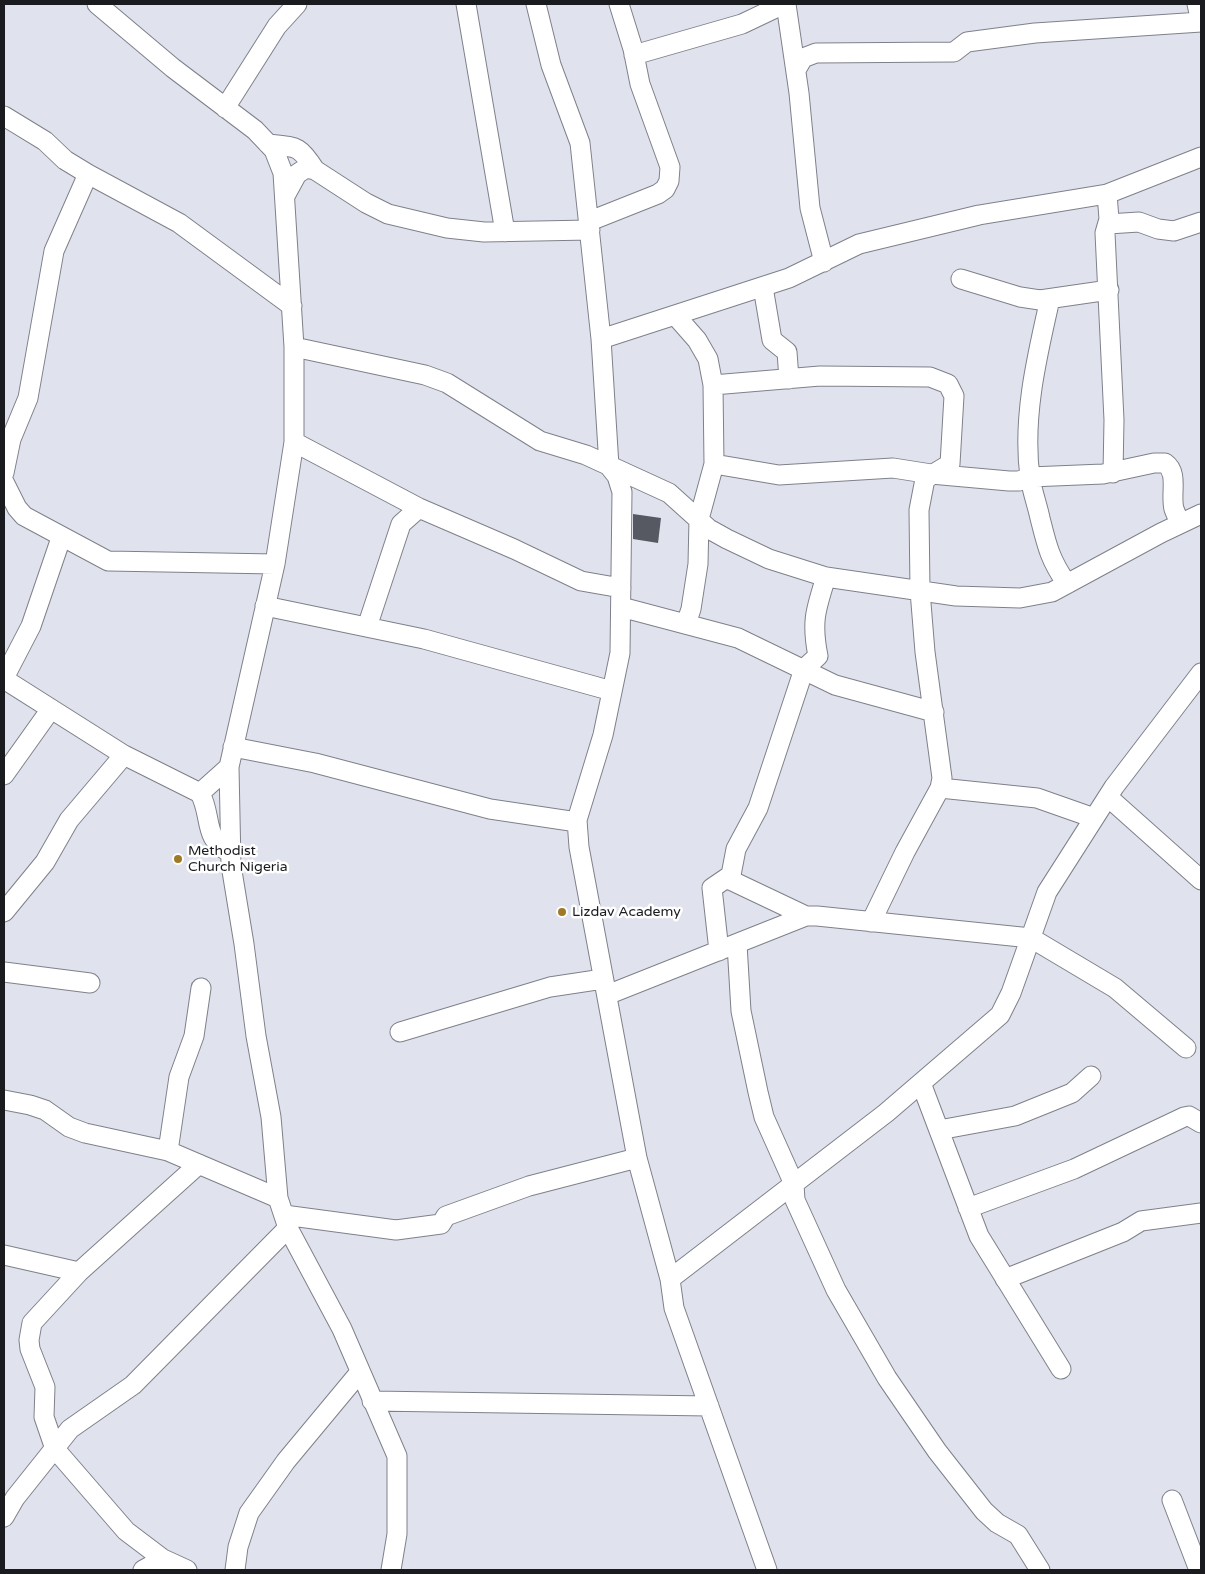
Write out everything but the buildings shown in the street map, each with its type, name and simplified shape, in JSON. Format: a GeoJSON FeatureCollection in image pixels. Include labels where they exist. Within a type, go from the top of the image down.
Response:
{"type":"FeatureCollection","features":[{"type":"Feature","properties":{"kind":"street"},"geometry":{"type":"LineString","coordinates":[[97,4],[173,68],[255,130],[274,150],[283,173],[294,347],[294,442],[275,564],[229,767],[231,853],[256,1036],[271,1117],[283,1214],[342,1329],[397,1456],[398,1534],[392,1570]]}},
{"type":"Feature","properties":{"kind":"street"},"geometry":{"type":"LineString","coordinates":[[225,108],[276,26],[297,4]]}},
{"type":"Feature","properties":{"kind":"street"},"geometry":{"type":"LineString","coordinates":[[466,4],[505,232]]}},
{"type":"Feature","properties":{"kind":"street"},"geometry":{"type":"LineString","coordinates":[[536,4],[551,65],[580,143],[602,339],[609,466],[617,476],[622,492],[620,653],[603,735],[577,822],[579,847],[637,1158],[670,1280],[670,1294],[767,1570]]}},
{"type":"Feature","properties":{"kind":"street"},"geometry":{"type":"LineString","coordinates":[[285,196],[297,174],[306,168],[315,170],[366,203],[388,214],[447,228],[505,232],[590,226],[658,194],[665,189],[669,181],[670,167],[640,84],[634,55],[619,4]]}},
{"type":"Feature","properties":{"kind":"street"},"geometry":{"type":"LineString","coordinates":[[634,55],[742,24],[785,4],[796,70],[810,208],[824,262]]}},
{"type":"Feature","properties":{"kind":"street"},"geometry":{"type":"LineString","coordinates":[[796,70],[804,58],[816,53],[954,52],[967,42],[1035,33],[1201,22],[1197,4]]}},
{"type":"Feature","properties":{"kind":"street"},"geometry":{"type":"LineString","coordinates":[[790,33],[816,53]]}},
{"type":"Feature","properties":{"kind":"street"},"geometry":{"type":"LineString","coordinates":[[4,116],[45,141],[65,160],[179,223],[292,306]]}},
{"type":"Feature","properties":{"kind":"street"},"geometry":{"type":"LineString","coordinates":[[268,144],[289,146],[304,151],[315,170]]}},
{"type":"Feature","properties":{"kind":"street"},"geometry":{"type":"LineString","coordinates":[[602,339],[789,278],[859,244],[978,215],[1107,194],[1201,157]]}},
{"type":"Feature","properties":{"kind":"street"},"geometry":{"type":"LineString","coordinates":[[4,473],[11,439],[28,398],[43,301],[54,251],[88,174]]}},
{"type":"Feature","properties":{"kind":"street"},"geometry":{"type":"LineString","coordinates":[[1107,194],[1108,224],[1105,233],[1114,420],[1113,473]]}},
{"type":"Feature","properties":{"kind":"street"},"geometry":{"type":"LineString","coordinates":[[1108,224],[1140,222],[1158,230],[1174,231],[1201,222]]}},
{"type":"Feature","properties":{"kind":"street"},"geometry":{"type":"LineString","coordinates":[[960,279],[1020,297],[1050,299],[1109,290]]}},
{"type":"Feature","properties":{"kind":"street"},"geometry":{"type":"LineString","coordinates":[[763,287],[772,340],[787,352],[789,379]]}},
{"type":"Feature","properties":{"kind":"street"},"geometry":{"type":"LineString","coordinates":[[1050,299],[1033,382],[1029,444],[1030,477],[1048,552],[1053,565],[1067,584]]}},
{"type":"Feature","properties":{"kind":"street"},"geometry":{"type":"LineString","coordinates":[[675,315],[697,340],[708,359],[713,385],[714,464],[699,519],[698,564],[691,609],[686,624]]}},
{"type":"Feature","properties":{"kind":"street"},"geometry":{"type":"LineString","coordinates":[[294,347],[424,375],[447,382],[540,441],[586,455],[669,492],[721,536],[770,559],[826,577],[956,596],[1020,598],[1052,592],[1201,514]]}},
{"type":"Feature","properties":{"kind":"street"},"geometry":{"type":"LineString","coordinates":[[713,385],[820,376],[930,376],[948,384],[954,396],[950,464],[925,479],[919,510],[920,591],[925,652],[941,766],[940,788],[905,852],[871,922]]}},
{"type":"Feature","properties":{"kind":"street"},"geometry":{"type":"LineString","coordinates":[[294,442],[418,508],[514,549],[581,581],[621,588]]}},
{"type":"Feature","properties":{"kind":"street"},"geometry":{"type":"LineString","coordinates":[[714,464],[780,475],[893,468],[931,474],[1019,481],[1030,477],[1113,473],[1154,463],[1168,465],[1174,481],[1174,509],[1180,524]]}},
{"type":"Feature","properties":{"kind":"street"},"geometry":{"type":"LineString","coordinates":[[4,482],[17,508],[24,516],[61,538],[108,561],[275,564]]}},
{"type":"Feature","properties":{"kind":"street"},"geometry":{"type":"LineString","coordinates":[[367,627],[401,524],[418,508]]}},
{"type":"Feature","properties":{"kind":"street"},"geometry":{"type":"LineString","coordinates":[[61,538],[31,626],[4,679],[124,755],[200,793],[206,805],[210,835],[219,847],[231,853]]}},
{"type":"Feature","properties":{"kind":"street"},"geometry":{"type":"LineString","coordinates":[[728,879],[736,849],[758,808],[804,669],[818,656],[813,630],[815,613],[826,577]]}},
{"type":"Feature","properties":{"kind":"street"},"geometry":{"type":"LineString","coordinates":[[265,606],[424,639],[612,690]]}},
{"type":"Feature","properties":{"kind":"street"},"geometry":{"type":"LineString","coordinates":[[621,607],[738,638],[835,684],[934,712]]}},
{"type":"Feature","properties":{"kind":"street"},"geometry":{"type":"LineString","coordinates":[[670,1280],[886,1113],[1000,1015],[1012,993],[1047,892],[1108,797],[1201,673]]}},
{"type":"Feature","properties":{"kind":"street"},"geometry":{"type":"LineString","coordinates":[[4,774],[51,709]]}},
{"type":"Feature","properties":{"kind":"street"},"geometry":{"type":"LineString","coordinates":[[234,747],[315,763],[490,809],[577,822]]}},
{"type":"Feature","properties":{"kind":"street"},"geometry":{"type":"LineString","coordinates":[[4,912],[45,862],[70,820],[124,755]]}},
{"type":"Feature","properties":{"kind":"street"},"geometry":{"type":"LineString","coordinates":[[200,793],[229,767]]}},
{"type":"Feature","properties":{"kind":"street"},"geometry":{"type":"LineString","coordinates":[[940,788],[1037,798],[1094,818]]}},
{"type":"Feature","properties":{"kind":"street"},"geometry":{"type":"LineString","coordinates":[[1108,797],[1201,880]]}},
{"type":"Feature","properties":{"kind":"street"},"geometry":{"type":"LineString","coordinates":[[728,879],[806,916],[1031,938],[1115,988],[1186,1048]]}},
{"type":"Feature","properties":{"kind":"street"},"geometry":{"type":"LineString","coordinates":[[719,951],[711,893],[715,885],[728,879]]}},
{"type":"Feature","properties":{"kind":"street"},"geometry":{"type":"LineString","coordinates":[[400,1032],[550,987],[605,987],[719,951],[806,916]]}},
{"type":"Feature","properties":{"kind":"street"},"geometry":{"type":"LineString","coordinates":[[737,944],[741,1011],[764,1117],[794,1184],[795,1200],[836,1290],[887,1378],[936,1451],[972,1496],[997,1523],[1018,1535],[1040,1570]]}},
{"type":"Feature","properties":{"kind":"street"},"geometry":{"type":"LineString","coordinates":[[4,972],[90,983]]}},
{"type":"Feature","properties":{"kind":"street"},"geometry":{"type":"LineString","coordinates":[[168,1152],[179,1077],[194,1036],[202,988]]}},
{"type":"Feature","properties":{"kind":"street"},"geometry":{"type":"LineString","coordinates":[[939,1130],[1015,1116],[1072,1093],[1091,1076]]}},
{"type":"Feature","properties":{"kind":"street"},"geometry":{"type":"LineString","coordinates":[[921,1083],[978,1236],[1061,1369]]}},
{"type":"Feature","properties":{"kind":"street"},"geometry":{"type":"LineString","coordinates":[[4,1100],[45,1110],[64,1124],[84,1133],[168,1152],[199,1164],[283,1214],[396,1230],[441,1224],[446,1216],[529,1186],[637,1158]]}},
{"type":"Feature","properties":{"kind":"street"},"geometry":{"type":"LineString","coordinates":[[968,1208],[1074,1169],[1184,1117],[1189,1116],[1201,1123]]}},
{"type":"Feature","properties":{"kind":"street"},"geometry":{"type":"LineString","coordinates":[[187,1570],[163,1559],[126,1530],[55,1449],[44,1417],[45,1387],[30,1349],[32,1323],[79,1272],[199,1164]]}},
{"type":"Feature","properties":{"kind":"street"},"geometry":{"type":"LineString","coordinates":[[4,1517],[15,1498],[70,1429],[133,1385],[283,1214]]}},
{"type":"Feature","properties":{"kind":"street"},"geometry":{"type":"LineString","coordinates":[[1005,1279],[1123,1232],[1141,1222],[1201,1214]]}},
{"type":"Feature","properties":{"kind":"street"},"geometry":{"type":"LineString","coordinates":[[4,1254],[79,1272]]}},
{"type":"Feature","properties":{"kind":"street"},"geometry":{"type":"LineString","coordinates":[[236,1570],[238,1547],[249,1513],[286,1461],[360,1372]]}},
{"type":"Feature","properties":{"kind":"street"},"geometry":{"type":"LineString","coordinates":[[372,1401],[709,1406]]}},
{"type":"Feature","properties":{"kind":"street"},"geometry":{"type":"LineString","coordinates":[[1172,1500],[1198,1570]]}},
{"type":"Feature","properties":{"kind":"street"},"geometry":{"type":"LineString","coordinates":[[143,1570],[163,1559]]}},
{"type":"Feature","properties":{"kind":"place","name":"Methodist Church Nigeria"},"geometry":{"type":"Point","coordinates":[178,859]}},
{"type":"Feature","properties":{"kind":"place","name":"Lizdav Academy"},"geometry":{"type":"Point","coordinates":[562,912]}}]}
